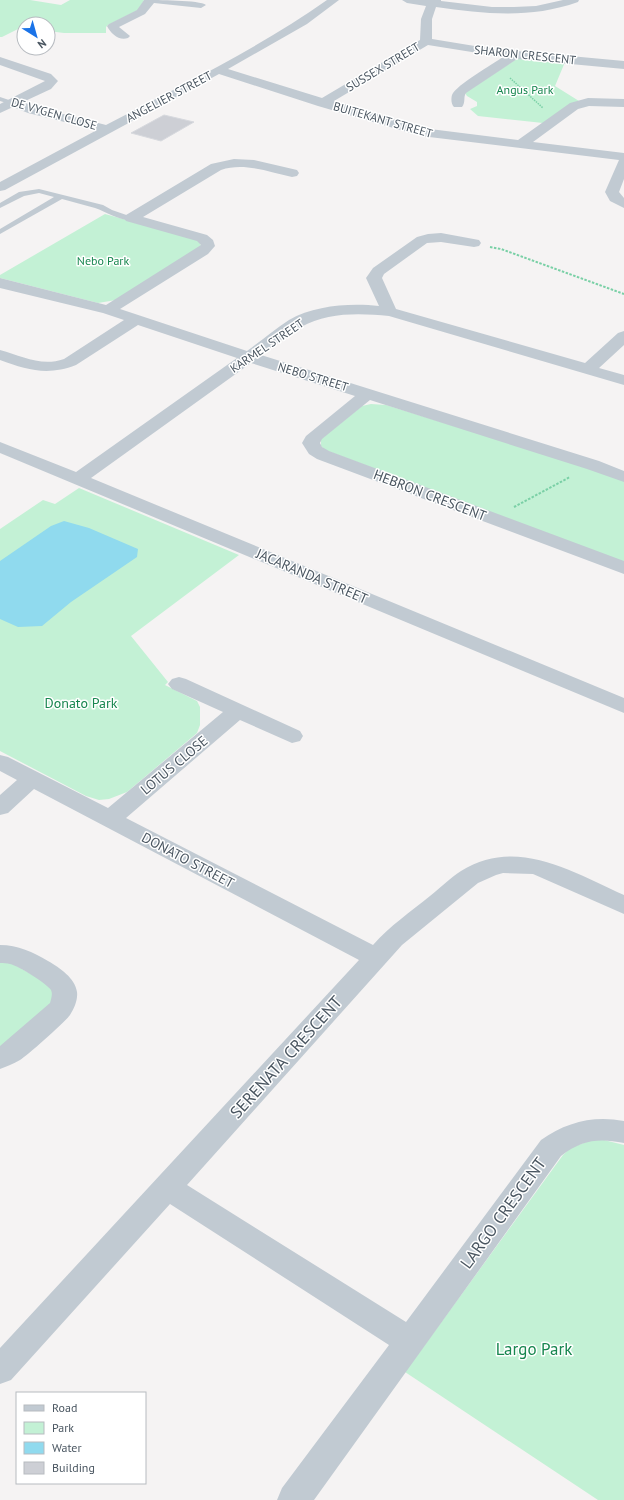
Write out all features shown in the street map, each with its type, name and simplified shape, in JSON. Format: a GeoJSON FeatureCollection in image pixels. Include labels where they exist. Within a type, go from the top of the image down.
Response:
{"type":"FeatureCollection","features":[{"type":"Feature","properties":{"kind":"street"},"geometry":{"type":"LineString","coordinates":[[124,36],[115,30],[113,26],[140,12],[150,0]]}},
{"type":"Feature","properties":{"kind":"street"},"geometry":{"type":"LineString","coordinates":[[156,0],[201,5]]}},
{"type":"Feature","properties":{"kind":"street","name":"ANGELIER STREET"},"geometry":{"type":"LineString","coordinates":[[0,187],[218,70],[303,22],[334,0]]}},
{"type":"Feature","properties":{"kind":"street"},"geometry":{"type":"LineString","coordinates":[[407,0],[434,2],[490,10],[549,7],[574,0]]}},
{"type":"Feature","properties":{"kind":"street","name":"SUSSEX STREET"},"geometry":{"type":"LineString","coordinates":[[322,103],[426,41],[425,18],[434,2]]}},
{"type":"Feature","properties":{"kind":"street","name":"SHARON CRESCENT"},"geometry":{"type":"LineString","coordinates":[[426,41],[513,56],[624,66]]}},
{"type":"Feature","properties":{"kind":"street"},"geometry":{"type":"LineString","coordinates":[[458,104],[458,95],[462,90],[513,56]]}},
{"type":"Feature","properties":{"kind":"street"},"geometry":{"type":"LineString","coordinates":[[0,61],[47,77],[52,81],[50,84],[0,109]]}},
{"type":"Feature","properties":{"kind":"street","name":"BUITEKANT STREET"},"geometry":{"type":"LineString","coordinates":[[218,70],[421,132],[624,157]]}},
{"type":"Feature","properties":{"kind":"street"},"geometry":{"type":"LineString","coordinates":[[520,145],[578,104],[594,102],[624,103]]}},
{"type":"Feature","properties":{"kind":"street","name":"DE VYGEN CLOSE"},"geometry":{"type":"LineString","coordinates":[[13,103],[32,110],[108,129]]}},
{"type":"Feature","properties":{"kind":"street"},"geometry":{"type":"LineString","coordinates":[[131,218],[216,167],[224,164],[241,162],[292,173]]}},
{"type":"Feature","properties":{"kind":"street"},"geometry":{"type":"LineString","coordinates":[[624,163],[612,192],[614,198],[624,204]]}},
{"type":"Feature","properties":{"kind":"street"},"geometry":{"type":"LineString","coordinates":[[108,310],[203,251],[208,246],[208,243],[202,238],[131,218]]}},
{"type":"Feature","properties":{"kind":"street"},"geometry":{"type":"LineString","coordinates":[[390,312],[374,278],[378,271],[422,240],[428,238],[440,237],[474,243]]}},
{"type":"Feature","properties":{"kind":"street","name":"NEBO STREET"},"geometry":{"type":"LineString","coordinates":[[0,283],[108,310],[137,319],[367,394],[593,465],[624,477]]}},
{"type":"Feature","properties":{"kind":"street","name":"KARMEL STREET"},"geometry":{"type":"LineString","coordinates":[[78,479],[296,323],[315,315],[338,310],[390,312],[624,380]]}},
{"type":"Feature","properties":{"kind":"street"},"geometry":{"type":"LineString","coordinates":[[0,355],[32,366],[44,368],[60,366],[70,362],[137,319]]}},
{"type":"Feature","properties":{"kind":"street"},"geometry":{"type":"LineString","coordinates":[[588,369],[624,336]]}},
{"type":"Feature","properties":{"kind":"street","name":"HEBRON CRESCENT"},"geometry":{"type":"LineString","coordinates":[[367,394],[315,436],[311,443],[315,450],[324,455],[624,568]]}},
{"type":"Feature","properties":{"kind":"street","name":"JACARANDA STREET"},"geometry":{"type":"LineString","coordinates":[[0,447],[624,706]]}},
{"type":"Feature","properties":{"kind":"street"},"geometry":{"type":"LineString","coordinates":[[180,684],[292,736]]}},
{"type":"Feature","properties":{"kind":"street","name":"LOTUS CLOSE"},"geometry":{"type":"LineString","coordinates":[[110,819],[238,711]]}},
{"type":"Feature","properties":{"kind":"street","name":"DONATO STREET"},"geometry":{"type":"LineString","coordinates":[[0,762],[376,958]]}},
{"type":"Feature","properties":{"kind":"street"},"geometry":{"type":"LineString","coordinates":[[0,807],[32,779]]}},
{"type":"Feature","properties":{"kind":"street","name":"SERENATA CRESCENT"},"geometry":{"type":"LineString","coordinates":[[0,1370],[393,939],[470,877],[491,867],[518,864],[533,866],[548,870],[624,905]]}},
{"type":"Feature","properties":{"kind":"street"},"geometry":{"type":"LineString","coordinates":[[0,954],[10,954],[19,957],[55,979],[63,989],[64,994],[64,1002],[60,1009],[12,1052],[0,1058]]}},
{"type":"Feature","properties":{"kind":"street","name":"LARGO CRESCENT"},"geometry":{"type":"LineString","coordinates":[[294,1500],[551,1148],[562,1139],[575,1133],[590,1129],[606,1129],[624,1132]]}},
{"type":"Feature","properties":{"kind":"street"},"geometry":{"type":"LineString","coordinates":[[167,1187],[409,1341]]}},
{"type":"Feature","properties":{"kind":"lane","name":"DE VYGEN CLOSE"},"geometry":{"type":"LineString","coordinates":[[0,99],[13,103]]}},
{"type":"Feature","properties":{"kind":"lane"},"geometry":{"type":"LineString","coordinates":[[0,206],[30,191],[44,191],[100,207],[109,212],[131,218]]}},
{"type":"Feature","properties":{"kind":"lane"},"geometry":{"type":"LineString","coordinates":[[0,232],[62,196]]}},
{"type":"Feature","properties":{"kind":"path"},"geometry":{"type":"LineString","coordinates":[[498,67],[542,106],[550,123]]}},
{"type":"Feature","properties":{"kind":"path"},"geometry":{"type":"LineString","coordinates":[[474,243],[501,249],[624,294]]}},
{"type":"Feature","properties":{"kind":"path"},"geometry":{"type":"LineString","coordinates":[[493,519],[593,465]]}},
{"type":"Feature","properties":{"kind":"green space"},"geometry":{"type":"Polygon","coordinates":[[[0,0],[30,0],[61,5],[70,0],[144,0],[138,10],[108,25],[106,27],[106,33],[56,32],[56,16],[16,16],[16,30],[0,37],[0,0]]]}},
{"type":"Feature","properties":{"kind":"green space","name":"Angus Park"},"geometry":{"type":"Polygon","coordinates":[[[515,60],[565,62],[555,86],[579,101],[543,123],[478,116],[470,109],[477,106],[477,102],[465,93],[515,60]]]}},
{"type":"Feature","properties":{"kind":"green space","name":"Nebo Park"},"geometry":{"type":"Polygon","coordinates":[[[105,214],[196,239],[199,241],[201,246],[116,300],[98,303],[0,278],[0,275],[105,214]]]}},
{"type":"Feature","properties":{"kind":"green space"},"geometry":{"type":"Polygon","coordinates":[[[371,404],[386,405],[574,463],[624,481],[624,562],[325,450],[321,446],[321,439],[362,406],[371,404]]]}},
{"type":"Feature","properties":{"kind":"green space","name":"Donato Park"},"geometry":{"type":"Polygon","coordinates":[[[79,488],[239,555],[131,636],[168,682],[165,685],[197,701],[200,707],[200,725],[197,733],[127,792],[109,799],[99,800],[86,796],[0,751],[0,529],[43,500],[55,504],[79,488]]]}},
{"type":"Feature","properties":{"kind":"green space"},"geometry":{"type":"Polygon","coordinates":[[[0,960],[6,960],[49,984],[54,990],[53,1003],[0,1050],[0,960]]]}},
{"type":"Feature","properties":{"kind":"green space","name":"Largo Park"},"geometry":{"type":"Polygon","coordinates":[[[592,1140],[604,1140],[624,1145],[624,1500],[598,1500],[405,1372],[563,1155],[570,1148],[592,1140]]]}},
{"type":"Feature","properties":{"kind":"water"},"geometry":{"type":"Polygon","coordinates":[[[64,521],[89,528],[138,549],[137,557],[71,602],[42,626],[18,627],[0,619],[0,561],[51,526],[64,521]]]}},
{"type":"Feature","properties":{"kind":"building"},"geometry":{"type":"Polygon","coordinates":[[[164,115],[194,122],[161,141],[131,133],[164,115]]]}}]}
